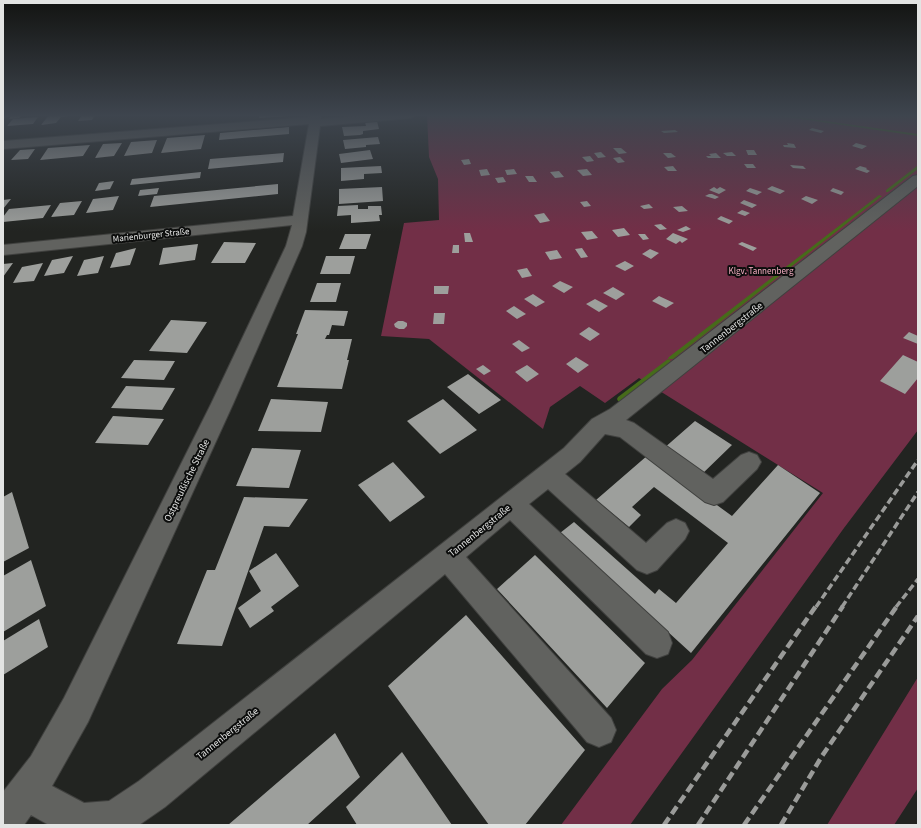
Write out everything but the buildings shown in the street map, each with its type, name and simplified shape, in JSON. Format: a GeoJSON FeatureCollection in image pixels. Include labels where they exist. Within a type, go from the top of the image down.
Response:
{"type":"FeatureCollection","features":[{"type":"Feature","properties":{"kind":"street","name":"Ostpreußische Straße"},"geometry":{"type":"LineString","coordinates":[[3,823],[43,768],[76,710],[222,404],[294,246],[298,232],[310,154]]}},
{"type":"Feature","properties":{"kind":"street","name":"Tannenbergstraße"},"geometry":{"type":"LineString","coordinates":[[26,792],[82,822],[115,819],[152,794],[572,455],[600,425],[618,415],[918,179]]}},
{"type":"Feature","properties":{"kind":"street","name":"Marienburger Straße"},"geometry":{"type":"LineString","coordinates":[[3,250],[299,220]]}},
{"type":"Feature","properties":{"kind":"street"},"geometry":{"type":"LineString","coordinates":[[600,425],[626,429],[714,494],[749,462]]}},
{"type":"Feature","properties":{"kind":"street"},"geometry":{"type":"LineString","coordinates":[[548,474],[647,560],[676,531]]}},
{"type":"Feature","properties":{"kind":"street"},"geometry":{"type":"LineString","coordinates":[[511,504],[657,642]]}},
{"type":"Feature","properties":{"kind":"street"},"geometry":{"type":"LineString","coordinates":[[447,556],[599,730]]}},
{"type":"Feature","properties":{"kind":"green space","name":"Klgv. Tannenberg"},"geometry":{"type":"Polygon","coordinates":[[[429,154],[918,154],[918,430],[844,528],[630,825],[561,825],[662,689],[692,660],[823,493],[639,378],[605,403],[580,386],[550,407],[543,429],[429,339],[381,336],[404,223],[439,220],[438,179],[429,154]]]}},
{"type":"Feature","properties":{"kind":"green space"},"geometry":{"type":"Polygon","coordinates":[[[918,677],[918,788],[894,825],[827,825],[918,677]]]}},
{"type":"Feature","properties":{"kind":"waterway"},"geometry":{"type":"LineString","coordinates":[[887,191],[918,167]]}},
{"type":"Feature","properties":{"kind":"waterway"},"geometry":{"type":"LineString","coordinates":[[671,358],[880,196]]}},
{"type":"Feature","properties":{"kind":"waterway"},"geometry":{"type":"LineString","coordinates":[[620,399],[668,361]]}},
{"type":"Feature","properties":{"kind":"railway"},"geometry":{"type":"LineString","coordinates":[[816,607],[918,460]]}},
{"type":"Feature","properties":{"kind":"railway"},"geometry":{"type":"LineString","coordinates":[[842,607],[918,492]]}},
{"type":"Feature","properties":{"kind":"railway"},"geometry":{"type":"LineString","coordinates":[[896,607],[918,579]]}},
{"type":"Feature","properties":{"kind":"railway"},"geometry":{"type":"LineString","coordinates":[[664,825],[816,606]]}},
{"type":"Feature","properties":{"kind":"railway"},"geometry":{"type":"LineString","coordinates":[[698,825],[843,606]]}},
{"type":"Feature","properties":{"kind":"railway"},"geometry":{"type":"LineString","coordinates":[[744,825],[897,606]]}},
{"type":"Feature","properties":{"kind":"railway"},"geometry":{"type":"LineString","coordinates":[[781,825],[822,756],[918,616]]}}]}
